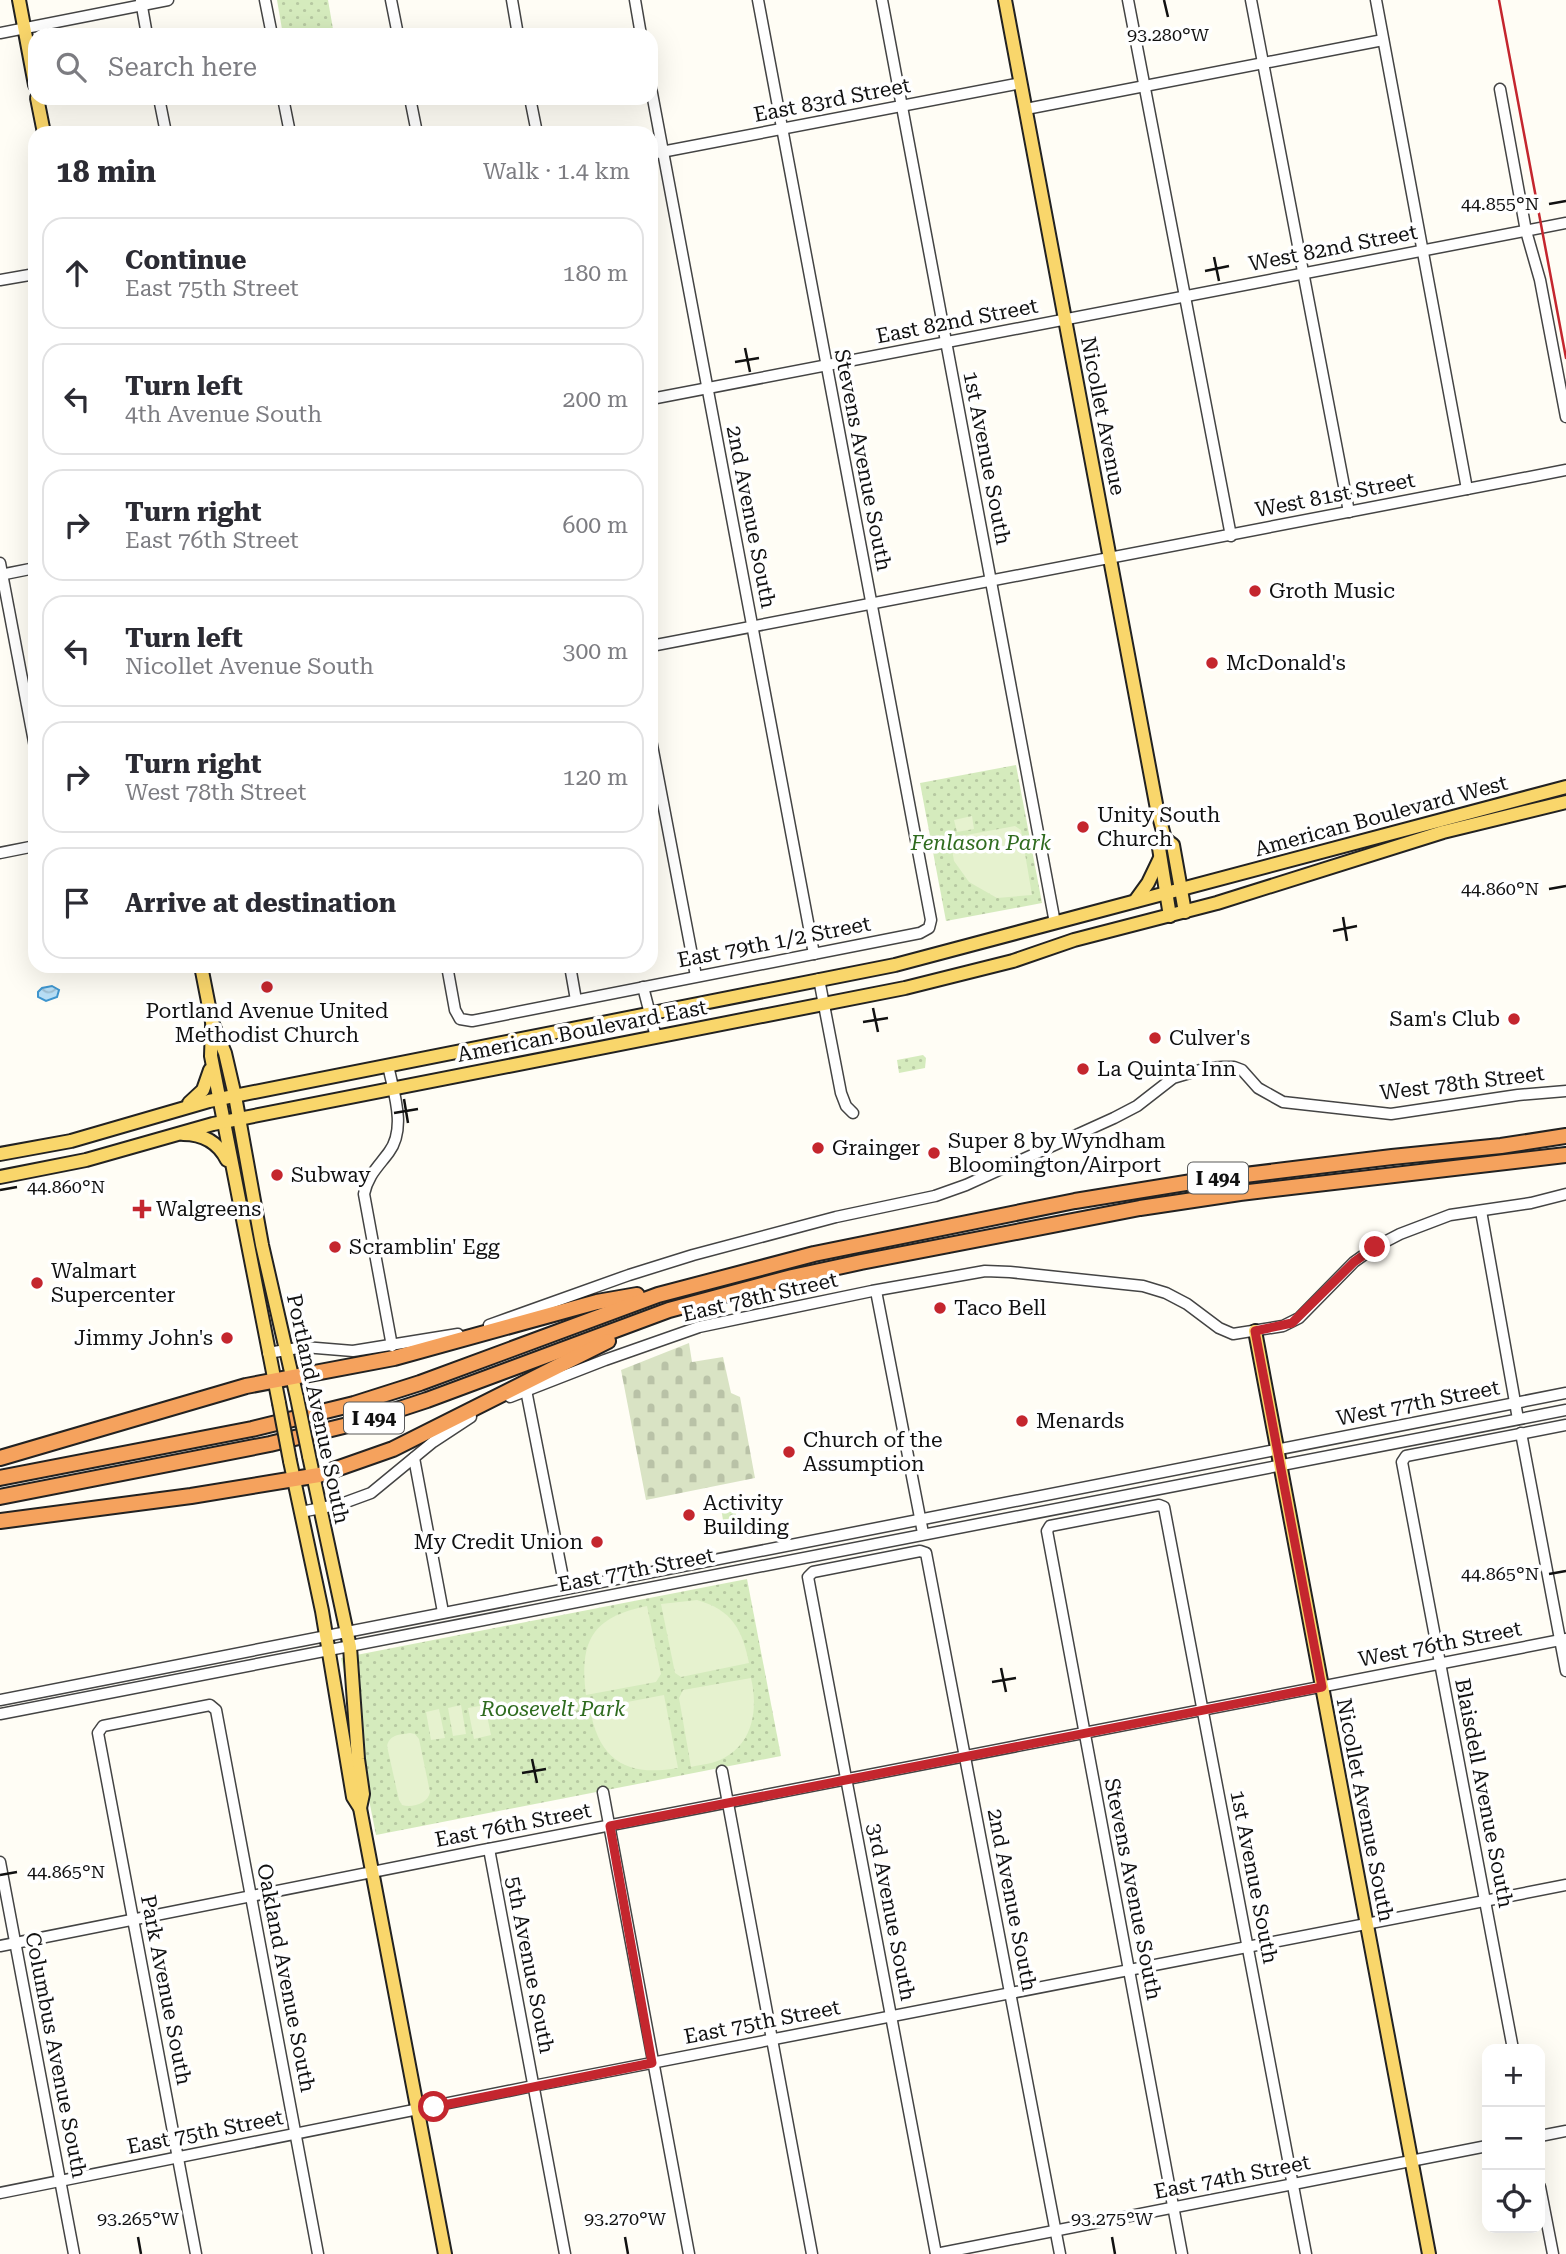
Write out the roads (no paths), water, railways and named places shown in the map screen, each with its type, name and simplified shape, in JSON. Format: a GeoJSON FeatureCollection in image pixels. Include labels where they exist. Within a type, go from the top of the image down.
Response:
{"type":"FeatureCollection","features":[{"type":"Feature","properties":{"kind":"highway","name":"I 494"},"geometry":{"type":"LineString","coordinates":[[0,1478],[252,1429],[354,1405],[400,1391],[597,1317],[690,1286],[814,1254],[1088,1199],[1203,1180],[1501,1146],[1566,1136]]}},
{"type":"Feature","properties":{"kind":"highway","name":"I 494"},"geometry":{"type":"LineString","coordinates":[[0,1497],[270,1444],[360,1422],[427,1400],[669,1310],[792,1277],[1140,1208],[1566,1155]]}},
{"type":"Feature","properties":{"kind":"highway"},"geometry":{"type":"LineString","coordinates":[[0,1458],[246,1386],[394,1358],[597,1302],[690,1286]]}},
{"type":"Feature","properties":{"kind":"highway"},"geometry":{"type":"LineString","coordinates":[[0,1521],[191,1496],[312,1476],[344,1467],[393,1449],[669,1310]]}},
{"type":"Feature","properties":{"kind":"main road"},"geometry":{"type":"LineString","coordinates":[[19,0],[28,49]]}},
{"type":"Feature","properties":{"kind":"main road","name":"Nicollet Avenue"},"geometry":{"type":"LineString","coordinates":[[1005,0],[1157,809],[1165,839],[1173,845],[1185,912]]}},
{"type":"Feature","properties":{"kind":"main road"},"geometry":{"type":"LineString","coordinates":[[38,105],[43,126]]}},
{"type":"Feature","properties":{"kind":"main road","name":"American Boulevard West"},"geometry":{"type":"LineString","coordinates":[[1166,893],[1566,787]]}},
{"type":"Feature","properties":{"kind":"main road","name":"American Boulevard West"},"geometry":{"type":"LineString","coordinates":[[1170,916],[1443,832],[1566,802]]}},
{"type":"Feature","properties":{"kind":"main road","name":"Nicollet Avenue"},"geometry":{"type":"LineString","coordinates":[[1165,839],[1159,848],[1166,893]]}},
{"type":"Feature","properties":{"kind":"main road"},"geometry":{"type":"LineString","coordinates":[[1320,852],[1325,870]]}},
{"type":"Feature","properties":{"kind":"main road"},"geometry":{"type":"LineString","coordinates":[[1135,901],[1149,881],[1160,857]]}},
{"type":"Feature","properties":{"kind":"main road"},"geometry":{"type":"LineString","coordinates":[[1166,893],[1170,916]]}},
{"type":"Feature","properties":{"kind":"main road","name":"American Boulevard East"},"geometry":{"type":"LineString","coordinates":[[0,1154],[82,1138],[173,1110],[235,1096],[895,965],[1166,893]]}},
{"type":"Feature","properties":{"kind":"main road","name":"American Boulevard East"},"geometry":{"type":"LineString","coordinates":[[0,1177],[86,1160],[172,1134],[240,1118],[905,988],[1013,961],[1074,940],[1170,916]]}},
{"type":"Feature","properties":{"kind":"main road"},"geometry":{"type":"LineString","coordinates":[[1006,937],[1013,961]]}},
{"type":"Feature","properties":{"kind":"main road","name":"Portland Avenue South"},"geometry":{"type":"LineString","coordinates":[[202,973],[212,1022],[225,1053],[240,1118],[255,1206],[350,1647],[363,1794],[360,1808],[445,2254]]}},
{"type":"Feature","properties":{"kind":"main road","name":"Portland Avenue South"},"geometry":{"type":"LineString","coordinates":[[212,1022],[211,1056],[232,1171],[290,1461],[308,1536],[330,1651],[353,1797],[360,1808]]}},
{"type":"Feature","properties":{"kind":"main road"},"geometry":{"type":"LineString","coordinates":[[476,1048],[480,1070]]}},
{"type":"Feature","properties":{"kind":"main road"},"geometry":{"type":"LineString","coordinates":[[445,1054],[449,1076]]}},
{"type":"Feature","properties":{"kind":"main road"},"geometry":{"type":"LineString","coordinates":[[173,1110],[191,1102],[203,1090],[210,1076],[211,1056]]}},
{"type":"Feature","properties":{"kind":"main road"},"geometry":{"type":"LineString","coordinates":[[172,1134],[205,1137],[226,1157],[232,1171]]}},
{"type":"Feature","properties":{"kind":"main road"},"geometry":{"type":"LineString","coordinates":[[27,1149],[32,1171]]}},
{"type":"Feature","properties":{"kind":"main road","name":"Nicollet Avenue South"},"geometry":{"type":"LineString","coordinates":[[1255,1331],[1429,2254]]}},
{"type":"Feature","properties":{"kind":"street"},"geometry":{"type":"LineString","coordinates":[[0,33],[141,3],[168,0]]}},
{"type":"Feature","properties":{"kind":"street"},"geometry":{"type":"LineString","coordinates":[[265,0],[271,28]]}},
{"type":"Feature","properties":{"kind":"street"},"geometry":{"type":"LineString","coordinates":[[391,0],[397,28]]}},
{"type":"Feature","properties":{"kind":"street"},"geometry":{"type":"LineString","coordinates":[[512,0],[517,28]]}},
{"type":"Feature","properties":{"kind":"street"},"geometry":{"type":"LineString","coordinates":[[635,0],[640,28]]}},
{"type":"Feature","properties":{"kind":"street","name":"Stevens Avenue South"},"geometry":{"type":"LineString","coordinates":[[758,0],[931,920],[929,928]]}},
{"type":"Feature","properties":{"kind":"street","name":"1st Avenue South"},"geometry":{"type":"LineString","coordinates":[[882,0],[1055,923]]}},
{"type":"Feature","properties":{"kind":"street"},"geometry":{"type":"LineString","coordinates":[[1128,0],[1231,536]]}},
{"type":"Feature","properties":{"kind":"street"},"geometry":{"type":"LineString","coordinates":[[1251,0],[1349,512]]}},
{"type":"Feature","properties":{"kind":"street"},"geometry":{"type":"LineString","coordinates":[[1376,0],[1467,489]]}},
{"type":"Feature","properties":{"kind":"street"},"geometry":{"type":"LineString","coordinates":[[141,3],[146,28]]}},
{"type":"Feature","properties":{"kind":"street"},"geometry":{"type":"LineString","coordinates":[[1026,109],[1383,40]]}},
{"type":"Feature","properties":{"kind":"street","name":"East 83rd Street"},"geometry":{"type":"LineString","coordinates":[[658,153],[1021,83]]}},
{"type":"Feature","properties":{"kind":"street"},"geometry":{"type":"LineString","coordinates":[[1500,89],[1526,230],[1540,280],[1566,417]]}},
{"type":"Feature","properties":{"kind":"street"},"geometry":{"type":"LineString","coordinates":[[160,105],[165,126]]}},
{"type":"Feature","properties":{"kind":"street"},"geometry":{"type":"LineString","coordinates":[[284,105],[289,126]]}},
{"type":"Feature","properties":{"kind":"street"},"geometry":{"type":"LineString","coordinates":[[411,105],[416,126]]}},
{"type":"Feature","properties":{"kind":"street"},"geometry":{"type":"LineString","coordinates":[[531,105],[536,126]]}},
{"type":"Feature","properties":{"kind":"street","name":"2nd Avenue South"},"geometry":{"type":"LineString","coordinates":[[654,105],[814,954]]}},
{"type":"Feature","properties":{"kind":"street","name":"West 82nd Street"},"geometry":{"type":"LineString","coordinates":[[1065,320],[1566,223]]}},
{"type":"Feature","properties":{"kind":"street"},"geometry":{"type":"LineString","coordinates":[[0,280],[28,275]]}},
{"type":"Feature","properties":{"kind":"street","name":"East 82nd Street"},"geometry":{"type":"LineString","coordinates":[[658,398],[1065,320]]}},
{"type":"Feature","properties":{"kind":"street","name":"West 81st Street"},"geometry":{"type":"LineString","coordinates":[[658,645],[1566,470]]}},
{"type":"Feature","properties":{"kind":"street"},"geometry":{"type":"LineString","coordinates":[[0,563],[28,712]]}},
{"type":"Feature","properties":{"kind":"street"},"geometry":{"type":"LineString","coordinates":[[1,575],[28,569]]}},
{"type":"Feature","properties":{"kind":"street"},"geometry":{"type":"LineString","coordinates":[[658,777],[696,976]]}},
{"type":"Feature","properties":{"kind":"street"},"geometry":{"type":"LineString","coordinates":[[0,853],[28,847]]}},
{"type":"Feature","properties":{"kind":"street","name":"East 79th 1/2 Street"},"geometry":{"type":"LineString","coordinates":[[448,973],[455,1010],[460,1019],[472,1021],[920,933],[929,928]]}},
{"type":"Feature","properties":{"kind":"street"},"geometry":{"type":"LineString","coordinates":[[571,973],[576,1000]]}},
{"type":"Feature","properties":{"kind":"street"},"geometry":{"type":"LineString","coordinates":[[819,979],[841,1093],[846,1106],[853,1113]]}},
{"type":"Feature","properties":{"kind":"street"},"geometry":{"type":"LineString","coordinates":[[643,987],[656,1037]]}},
{"type":"Feature","properties":{"kind":"street"},"geometry":{"type":"LineString","coordinates":[[268,1353],[304,1347],[353,1352],[392,1346],[364,1194],[373,1170],[390,1151],[398,1128],[388,1065]]}},
{"type":"Feature","properties":{"kind":"street","name":"West 78th Street"},"geometry":{"type":"LineString","coordinates":[[392,1346],[474,1330],[629,1275],[727,1245],[836,1217],[935,1196],[966,1185],[1114,1118],[1137,1106],[1173,1078],[1206,1068],[1234,1067],[1242,1070],[1258,1088],[1283,1102],[1372,1113],[1391,1114],[1518,1095],[1566,1091]]}},
{"type":"Feature","properties":{"kind":"street"},"geometry":{"type":"LineString","coordinates":[[1255,1331],[1292,1323],[1354,1262],[1375,1247],[1401,1234],[1450,1215],[1480,1212],[1566,1194]]}},
{"type":"Feature","properties":{"kind":"street"},"geometry":{"type":"LineString","coordinates":[[1480,1212],[1518,1419]]}},
{"type":"Feature","properties":{"kind":"street","name":"East 78th Street"},"geometry":{"type":"LineString","coordinates":[[301,1512],[341,1504],[371,1493],[459,1424],[526,1390],[699,1327],[876,1291],[985,1271],[1124,1283],[1166,1293],[1187,1304],[1226,1332],[1233,1334],[1255,1331]]}},
{"type":"Feature","properties":{"kind":"street"},"geometry":{"type":"LineString","coordinates":[[876,1291],[922,1533]]}},
{"type":"Feature","properties":{"kind":"street"},"geometry":{"type":"LineString","coordinates":[[526,1390],[565,1588]]}},
{"type":"Feature","properties":{"kind":"street","name":"West 77th Street"},"geometry":{"type":"LineString","coordinates":[[1278,1450],[1566,1393]]}},
{"type":"Feature","properties":{"kind":"street","name":"West 77th Street"},"geometry":{"type":"LineString","coordinates":[[1280,1465],[1566,1410]]}},
{"type":"Feature","properties":{"kind":"street"},"geometry":{"type":"LineString","coordinates":[[1566,1425],[1521,1433],[1563,1640],[1566,1671]]}},
{"type":"Feature","properties":{"kind":"street","name":"Blaisdell Avenue South"},"geometry":{"type":"LineString","coordinates":[[1512,2044],[1402,1462],[1406,1456],[1521,1433]]}},
{"type":"Feature","properties":{"kind":"street","name":"East 77th Street"},"geometry":{"type":"LineString","coordinates":[[0,1700],[1278,1450]]}},
{"type":"Feature","properties":{"kind":"street"},"geometry":{"type":"LineString","coordinates":[[414,1458],[443,1612]]}},
{"type":"Feature","properties":{"kind":"street","name":"East 77th Street"},"geometry":{"type":"LineString","coordinates":[[0,1714],[1280,1465]]}},
{"type":"Feature","properties":{"kind":"street"},"geometry":{"type":"LineString","coordinates":[[1054,1508],[1071,1500],[1144,1486],[1145,1476]]}},
{"type":"Feature","properties":{"kind":"street","name":"Stevens Avenue South"},"geometry":{"type":"LineString","coordinates":[[1164,1507],[1158,1505],[1050,1526],[1047,1531],[1182,2254]]}},
{"type":"Feature","properties":{"kind":"street","name":"1st Avenue South"},"geometry":{"type":"LineString","coordinates":[[1164,1507],[1306,2254]]}},
{"type":"Feature","properties":{"kind":"street","name":"3rd Avenue South"},"geometry":{"type":"LineString","coordinates":[[926,1553],[920,1551],[867,1561],[813,1572],[808,1577],[936,2254]]}},
{"type":"Feature","properties":{"kind":"street","name":"2nd Avenue South"},"geometry":{"type":"LineString","coordinates":[[926,1553],[1060,2254]]}},
{"type":"Feature","properties":{"kind":"street","name":"West 76th Street"},"geometry":{"type":"LineString","coordinates":[[1322,1687],[1563,1640]]}},
{"type":"Feature","properties":{"kind":"street","name":"East 76th Street"},"geometry":{"type":"LineString","coordinates":[[0,1946],[1322,1687]]}},
{"type":"Feature","properties":{"kind":"street","name":"Oakland Avenue South"},"geometry":{"type":"LineString","coordinates":[[98,1733],[103,1726],[211,1705],[216,1710],[318,2254]]}},
{"type":"Feature","properties":{"kind":"street","name":"Park Avenue South"},"geometry":{"type":"LineString","coordinates":[[98,1733],[196,2254]]}},
{"type":"Feature","properties":{"kind":"street"},"geometry":{"type":"LineString","coordinates":[[722,1771],[813,2254]]}},
{"type":"Feature","properties":{"kind":"street"},"geometry":{"type":"LineString","coordinates":[[603,1792],[689,2254]]}},
{"type":"Feature","properties":{"kind":"street","name":"5th Avenue South"},"geometry":{"type":"LineString","coordinates":[[489,1849],[565,2254]]}},
{"type":"Feature","properties":{"kind":"street","name":"Columbus Avenue South"},"geometry":{"type":"LineString","coordinates":[[0,1862],[74,2254]]}},
{"type":"Feature","properties":{"kind":"street","name":"East 75th Street"},"geometry":{"type":"LineString","coordinates":[[0,2193],[418,2111],[533,2085],[1566,1885]]}},
{"type":"Feature","properties":{"kind":"street"},"geometry":{"type":"LineString","coordinates":[[1545,2135],[1566,2131]]}},
{"type":"Feature","properties":{"kind":"street","name":"East 74th Street"},"geometry":{"type":"LineString","coordinates":[[936,2254],[1482,2147]]}},
{"type":"Feature","properties":{"kind":"street"},"geometry":{"type":"LineString","coordinates":[[1545,2213],[1553,2254]]}},
{"type":"Feature","properties":{"kind":"water"},"geometry":{"type":"Polygon","coordinates":[[[52,986],[59,990],[57,997],[46,1001],[38,997],[42,988],[52,986]]]}},
{"type":"Feature","properties":{"kind":"railway"},"geometry":{"type":"LineString","coordinates":[[1499,0],[1566,358]]}},
{"type":"Feature","properties":{"kind":"place","name":"Groth Music"},"geometry":{"type":"Point","coordinates":[1255,591]}},
{"type":"Feature","properties":{"kind":"place","name":"McDonald's"},"geometry":{"type":"Point","coordinates":[1212,663]}},
{"type":"Feature","properties":{"kind":"place","name":"Unity South Church"},"geometry":{"type":"Point","coordinates":[1083,827]}},
{"type":"Feature","properties":{"kind":"place","name":"Portland Avenue United Methodist Church"},"geometry":{"type":"Point","coordinates":[267,987]}},
{"type":"Feature","properties":{"kind":"place","name":"Sam's Club"},"geometry":{"type":"Point","coordinates":[1514,1019]}},
{"type":"Feature","properties":{"kind":"place","name":"Culver's"},"geometry":{"type":"Point","coordinates":[1155,1038]}},
{"type":"Feature","properties":{"kind":"place","name":"La Quinta Inn"},"geometry":{"type":"Point","coordinates":[1083,1069]}},
{"type":"Feature","properties":{"kind":"place","name":"Grainger"},"geometry":{"type":"Point","coordinates":[818,1148]}},
{"type":"Feature","properties":{"kind":"place","name":"Super 8 by Wyndham Bloomington/Airport"},"geometry":{"type":"Point","coordinates":[934,1153]}},
{"type":"Feature","properties":{"kind":"place","name":"Subway"},"geometry":{"type":"Point","coordinates":[277,1175]}},
{"type":"Feature","properties":{"kind":"place","name":"Walgreens"},"geometry":{"type":"Point","coordinates":[142,1209]}},
{"type":"Feature","properties":{"kind":"place","name":"Scramblin' Egg"},"geometry":{"type":"Point","coordinates":[335,1247]}},
{"type":"Feature","properties":{"kind":"place","name":"Walmart Supercenter"},"geometry":{"type":"Point","coordinates":[37,1283]}},
{"type":"Feature","properties":{"kind":"place","name":"Taco Bell"},"geometry":{"type":"Point","coordinates":[940,1308]}},
{"type":"Feature","properties":{"kind":"place","name":"Jimmy John's"},"geometry":{"type":"Point","coordinates":[227,1338]}},
{"type":"Feature","properties":{"kind":"place","name":"Menards"},"geometry":{"type":"Point","coordinates":[1022,1421]}},
{"type":"Feature","properties":{"kind":"place","name":"Church of the Assumption"},"geometry":{"type":"Point","coordinates":[789,1452]}},
{"type":"Feature","properties":{"kind":"place","name":"Activity Building"},"geometry":{"type":"Point","coordinates":[689,1515]}},
{"type":"Feature","properties":{"kind":"place","name":"My Credit Union"},"geometry":{"type":"Point","coordinates":[597,1542]}},
{"type":"Feature","properties":{"kind":"park label","name":"Fenlason Park"},"geometry":{"type":"Point","coordinates":[981,843]}},
{"type":"Feature","properties":{"kind":"park label","name":"Roosevelt Park"},"geometry":{"type":"Point","coordinates":[553,1709]}}]}
